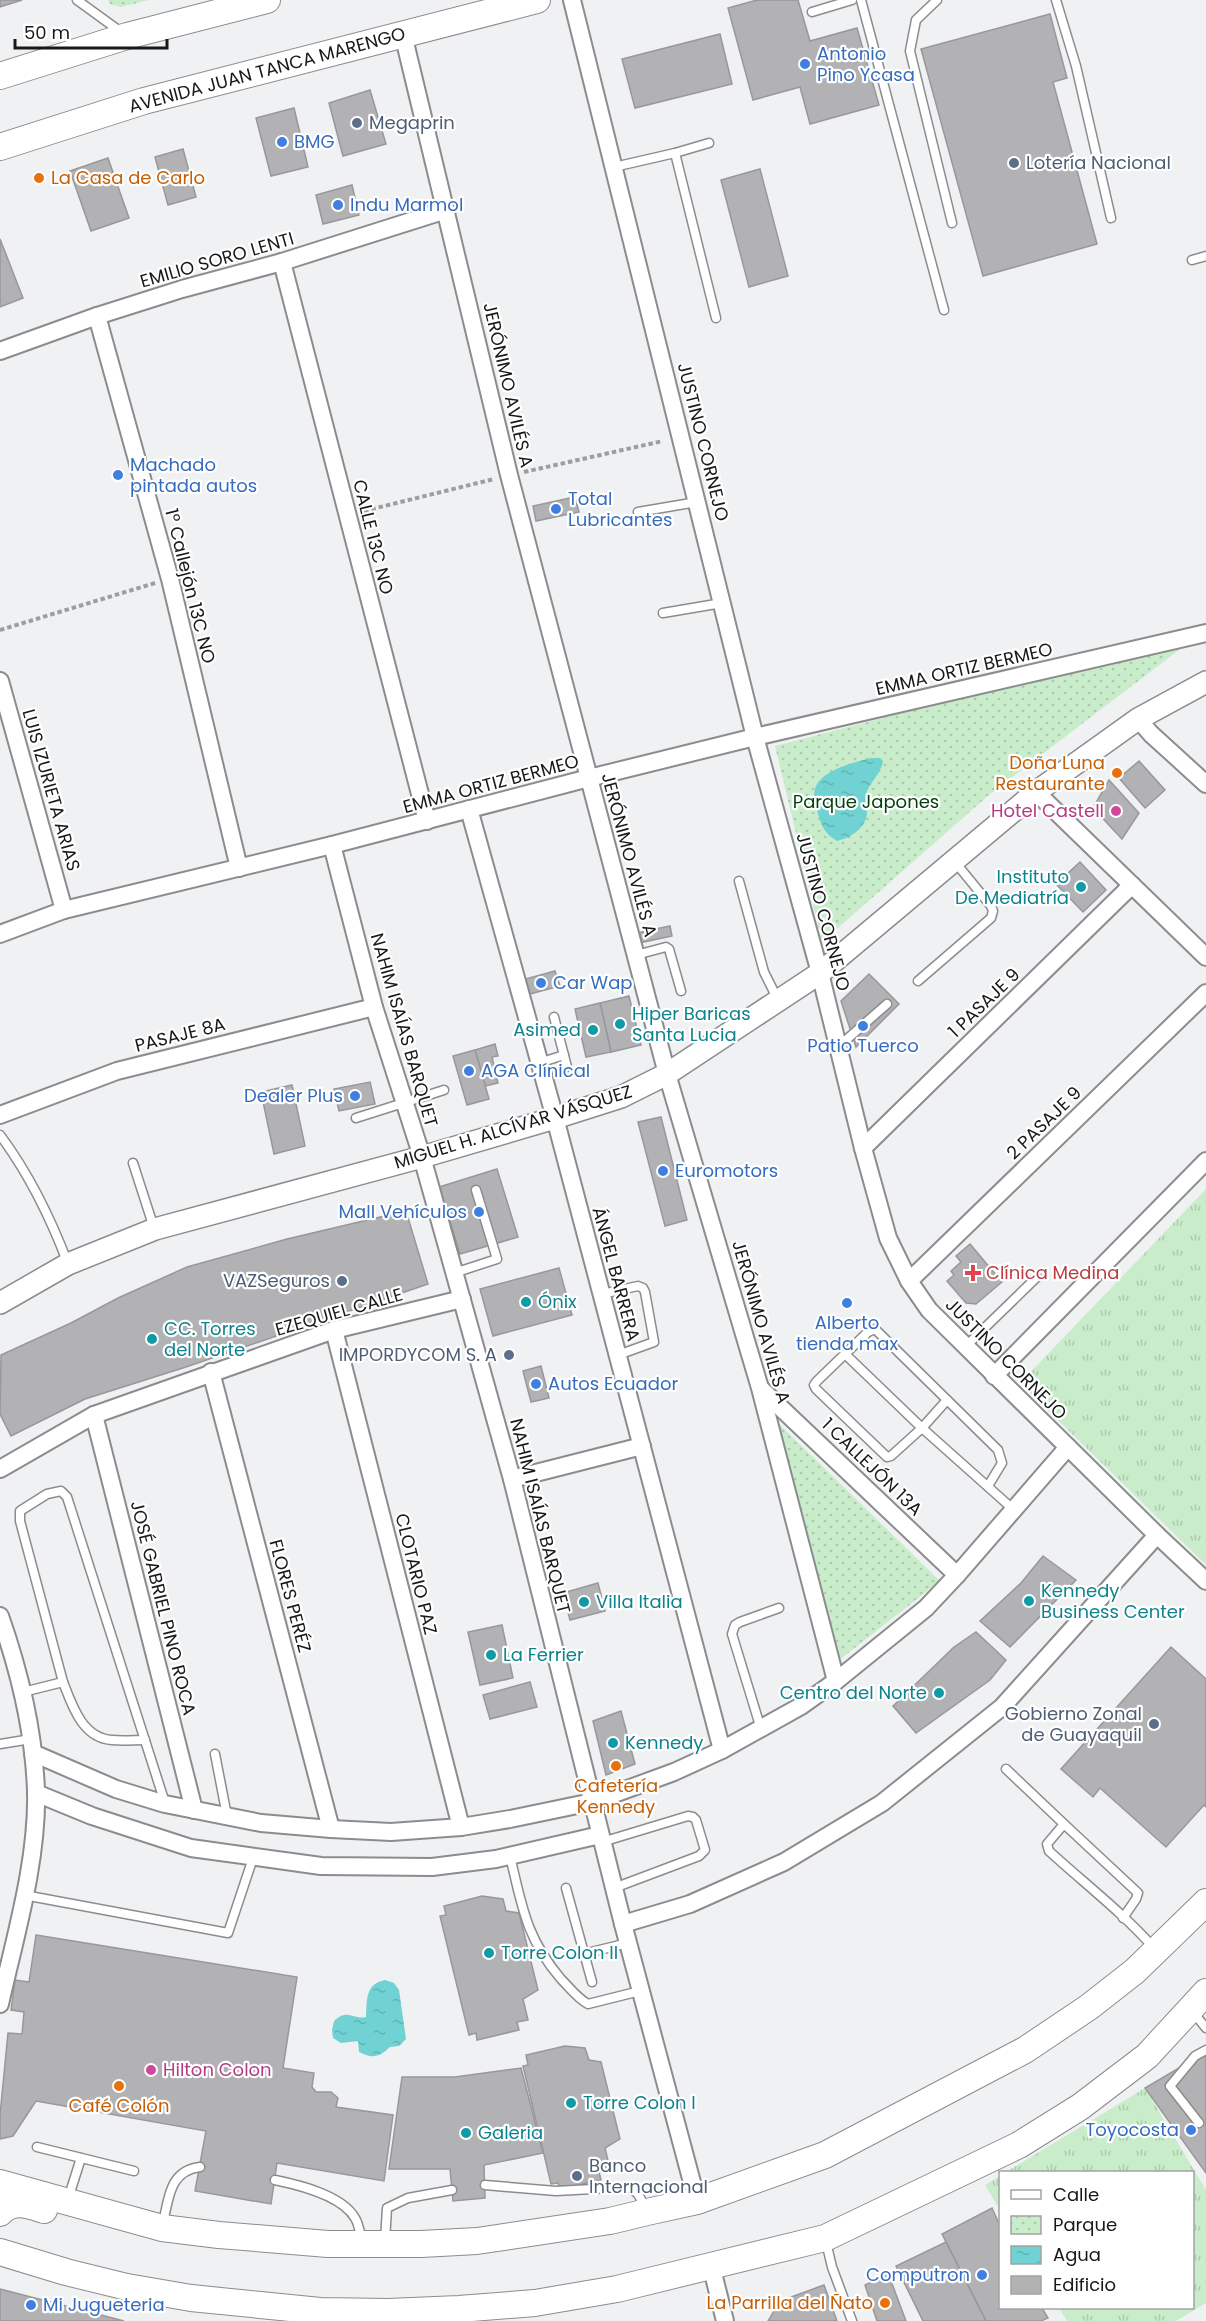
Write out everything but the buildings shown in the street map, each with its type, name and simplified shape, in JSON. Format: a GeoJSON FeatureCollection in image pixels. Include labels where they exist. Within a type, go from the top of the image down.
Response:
{"type":"FeatureCollection","features":[{"type":"Feature","properties":{"kind":"main road"},"geometry":{"type":"LineString","coordinates":[[0,76],[127,36],[267,0]]}},
{"type":"Feature","properties":{"kind":"main road","name":"AVENIDA JUAN TANCA MARENGO"},"geometry":{"type":"LineString","coordinates":[[0,147],[144,101],[537,0]]}},
{"type":"Feature","properties":{"kind":"main road"},"geometry":{"type":"LineString","coordinates":[[0,2213],[10,2205],[21,2204],[112,2227],[162,2228],[269,2240],[421,2244],[487,2240],[610,2221],[697,2201],[825,2155],[1025,2050],[1089,2007],[1135,1971],[1206,1902]]}},
{"type":"Feature","properties":{"kind":"main road"},"geometry":{"type":"LineString","coordinates":[[1,2252],[66,2272],[191,2298],[320,2311],[400,2311],[535,2302],[617,2289],[825,2238],[1019,2145],[1080,2107],[1147,2056],[1201,2010]]}},
{"type":"Feature","properties":{"kind":"main road"},"geometry":{"type":"LineString","coordinates":[[0,2183],[162,2228]]}},
{"type":"Feature","properties":{"kind":"street","name":"JUSTINO CORNEJO"},"geometry":{"type":"LineString","coordinates":[[572,0],[755,737],[820,973],[863,1148],[888,1238],[909,1281],[928,1310],[1206,1581]]}},
{"type":"Feature","properties":{"kind":"street","name":"JERÓNIMO AVILÉS A"},"geometry":{"type":"LineString","coordinates":[[403,34],[509,475],[667,1074],[760,1388],[836,1681]]}},
{"type":"Feature","properties":{"kind":"street","name":"EMILIO SORO LENTI"},"geometry":{"type":"LineString","coordinates":[[0,351],[97,316],[182,289],[282,262],[446,210]]}},
{"type":"Feature","properties":{"kind":"street","name":"CALLE 13C NO"},"geometry":{"type":"LineString","coordinates":[[282,262],[427,821]]}},
{"type":"Feature","properties":{"kind":"street","name":"1º Callejón 13C NO"},"geometry":{"type":"LineString","coordinates":[[97,316],[170,579],[239,868]]}},
{"type":"Feature","properties":{"kind":"street","name":"EMMA ORTIZ BERMEO"},"geometry":{"type":"LineString","coordinates":[[0,934],[64,910],[332,845],[589,778],[755,737],[1206,633]]}},
{"type":"Feature","properties":{"kind":"street","name":"LUIS IZURIETA ARIAS"},"geometry":{"type":"LineString","coordinates":[[0,681],[64,910]]}},
{"type":"Feature","properties":{"kind":"street","name":"MIGUEL H. ALCÍVAR VÁSQUEZ"},"geometry":{"type":"LineString","coordinates":[[0,1303],[69,1264],[154,1229],[422,1157],[555,1118],[621,1097],[667,1074],[820,973],[1036,792],[1138,719],[1206,682]]}},
{"type":"Feature","properties":{"kind":"street"},"geometry":{"type":"LineString","coordinates":[[1138,719],[1151,734],[1206,784]]}},
{"type":"Feature","properties":{"kind":"street"},"geometry":{"type":"LineString","coordinates":[[1036,792],[1206,957]]}},
{"type":"Feature","properties":{"kind":"street","name":"ÁNGEL BARRERA"},"geometry":{"type":"LineString","coordinates":[[469,809],[555,1118],[722,1750]]}},
{"type":"Feature","properties":{"kind":"street","name":"NAHIM ISAÍAS BARQUET"},"geometry":{"type":"LineString","coordinates":[[332,845],[375,1007],[422,1157],[512,1479],[601,1839],[697,2201]]}},
{"type":"Feature","properties":{"kind":"street","name":"1 PASAJE 9"},"geometry":{"type":"LineString","coordinates":[[863,1148],[1132,885]]}},
{"type":"Feature","properties":{"kind":"street","name":"2 PASAJE 9"},"geometry":{"type":"LineString","coordinates":[[909,1281],[1206,993]]}},
{"type":"Feature","properties":{"kind":"street","name":"PASAJE 8A"},"geometry":{"type":"LineString","coordinates":[[0,1115],[117,1071],[375,1007]]}},
{"type":"Feature","properties":{"kind":"street"},"geometry":{"type":"LineString","coordinates":[[994,1376],[1206,1161]]}},
{"type":"Feature","properties":{"kind":"street","name":"EZEQUIEL CALLE"},"geometry":{"type":"LineString","coordinates":[[0,1469],[94,1415],[334,1330],[462,1299]]}},
{"type":"Feature","properties":{"kind":"street","name":"CLOTARIO PAZ"},"geometry":{"type":"LineString","coordinates":[[334,1330],[461,1827]]}},
{"type":"Feature","properties":{"kind":"street","name":"FLORES PERÉZ"},"geometry":{"type":"LineString","coordinates":[[212,1372],[331,1829]]}},
{"type":"Feature","properties":{"kind":"street","name":"1 CALLEJÓN 13A"},"geometry":{"type":"LineString","coordinates":[[760,1388],[957,1575]]}},
{"type":"Feature","properties":{"kind":"street","name":"JOSÉ GABRIEL PINO ROCA"},"geometry":{"type":"LineString","coordinates":[[94,1415],[194,1810]]}},
{"type":"Feature","properties":{"kind":"street"},"geometry":{"type":"LineString","coordinates":[[512,1479],[642,1446]]}},
{"type":"Feature","properties":{"kind":"street"},"geometry":{"type":"LineString","coordinates":[[32,1746],[116,1789],[165,1804],[261,1823],[391,1832],[461,1827],[592,1803],[674,1772],[722,1750],[801,1706],[836,1681],[926,1608],[1068,1447]]}},
{"type":"Feature","properties":{"kind":"street"},"geometry":{"type":"LineString","coordinates":[[623,1924],[690,1904],[774,1867],[882,1803],[1002,1707],[1157,1535]]}},
{"type":"Feature","properties":{"kind":"street"},"geometry":{"type":"LineString","coordinates":[[0,1616],[23,1692],[32,1746],[36,1793],[30,1861],[0,2004]]}},
{"type":"Feature","properties":{"kind":"street"},"geometry":{"type":"LineString","coordinates":[[36,1793],[92,1816],[191,1848],[321,1866],[421,1867],[510,1856],[601,1839]]}},
{"type":"Feature","properties":{"kind":"street"},"geometry":{"type":"LineString","coordinates":[[711,2265],[725,2321]]}},
{"type":"Feature","properties":{"kind":"lane"},"geometry":{"type":"LineString","coordinates":[[77,0],[127,36]]}},
{"type":"Feature","properties":{"kind":"lane"},"geometry":{"type":"LineString","coordinates":[[812,12],[852,0]]}},
{"type":"Feature","properties":{"kind":"lane"},"geometry":{"type":"LineString","coordinates":[[861,0],[944,310]]}},
{"type":"Feature","properties":{"kind":"lane"},"geometry":{"type":"LineString","coordinates":[[937,0],[916,20],[910,51],[952,222]]}},
{"type":"Feature","properties":{"kind":"lane"},"geometry":{"type":"LineString","coordinates":[[1056,0],[1076,66],[1111,218]]}},
{"type":"Feature","properties":{"kind":"lane"},"geometry":{"type":"LineString","coordinates":[[614,166],[709,143]]}},
{"type":"Feature","properties":{"kind":"lane"},"geometry":{"type":"LineString","coordinates":[[675,153],[716,318]]}},
{"type":"Feature","properties":{"kind":"lane"},"geometry":{"type":"LineString","coordinates":[[1192,260],[1206,256]]}},
{"type":"Feature","properties":{"kind":"lane"},"geometry":{"type":"LineString","coordinates":[[638,512],[698,502]]}},
{"type":"Feature","properties":{"kind":"lane"},"geometry":{"type":"LineString","coordinates":[[663,613],[722,603]]}},
{"type":"Feature","properties":{"kind":"lane"},"geometry":{"type":"LineString","coordinates":[[918,981],[991,918],[993,911],[991,906],[955,862]]}},
{"type":"Feature","properties":{"kind":"lane"},"geometry":{"type":"LineString","coordinates":[[739,881],[764,972],[778,1001]]}},
{"type":"Feature","properties":{"kind":"lane"},"geometry":{"type":"LineString","coordinates":[[636,955],[666,947],[669,949],[681,992]]}},
{"type":"Feature","properties":{"kind":"lane"},"geometry":{"type":"LineString","coordinates":[[838,1047],[887,1004]]}},
{"type":"Feature","properties":{"kind":"lane"},"geometry":{"type":"LineString","coordinates":[[554,1017],[567,1068]]}},
{"type":"Feature","properties":{"kind":"lane"},"geometry":{"type":"LineString","coordinates":[[539,1063],[564,1055]]}},
{"type":"Feature","properties":{"kind":"lane"},"geometry":{"type":"LineString","coordinates":[[356,1118],[444,1090]]}},
{"type":"Feature","properties":{"kind":"lane"},"geometry":{"type":"LineString","coordinates":[[0,1135],[17,1158],[58,1237],[69,1264]]}},
{"type":"Feature","properties":{"kind":"lane"},"geometry":{"type":"LineString","coordinates":[[133,1163],[154,1229]]}},
{"type":"Feature","properties":{"kind":"lane"},"geometry":{"type":"LineString","coordinates":[[454,1272],[497,1259],[476,1190]]}},
{"type":"Feature","properties":{"kind":"lane"},"geometry":{"type":"LineString","coordinates":[[965,1348],[1036,1277]]}},
{"type":"Feature","properties":{"kind":"lane"},"geometry":{"type":"LineString","coordinates":[[602,1294],[638,1286],[645,1292],[654,1342],[652,1345],[618,1355]]}},
{"type":"Feature","properties":{"kind":"lane"},"geometry":{"type":"LineString","coordinates":[[947,1400],[898,1451],[887,1457],[814,1385],[868,1332],[875,1329],[998,1450],[1002,1462],[988,1486]]}},
{"type":"Feature","properties":{"kind":"lane"},"geometry":{"type":"LineString","coordinates":[[845,1354],[922,1428],[1014,1510]]}},
{"type":"Feature","properties":{"kind":"lane"},"geometry":{"type":"LineString","coordinates":[[145,1740],[109,1741],[91,1732],[78,1719],[63,1682],[20,1521],[20,1511],[47,1494],[61,1491],[68,1497],[145,1740],[165,1804]]}},
{"type":"Feature","properties":{"kind":"lane"},"geometry":{"type":"LineString","coordinates":[[761,1729],[732,1634],[735,1625],[740,1622],[779,1608]]}},
{"type":"Feature","properties":{"kind":"lane"},"geometry":{"type":"LineString","coordinates":[[23,1692],[63,1682]]}},
{"type":"Feature","properties":{"kind":"lane"},"geometry":{"type":"LineString","coordinates":[[0,1744],[32,1746]]}},
{"type":"Feature","properties":{"kind":"lane"},"geometry":{"type":"LineString","coordinates":[[215,1754],[227,1816]]}},
{"type":"Feature","properties":{"kind":"lane"},"geometry":{"type":"LineString","coordinates":[[1006,1769],[1138,1893],[1123,1918]]}},
{"type":"Feature","properties":{"kind":"lane"},"geometry":{"type":"LineString","coordinates":[[601,1839],[693,1816],[705,1850],[699,1856],[614,1888]]}},
{"type":"Feature","properties":{"kind":"lane"},"geometry":{"type":"LineString","coordinates":[[1064,1824],[1047,1844],[1049,1851],[1138,1930],[1156,1951]]}},
{"type":"Feature","properties":{"kind":"lane"},"geometry":{"type":"LineString","coordinates":[[510,1856],[528,1929],[548,1963],[579,1999],[588,2004],[640,1990]]}},
{"type":"Feature","properties":{"kind":"lane"},"geometry":{"type":"LineString","coordinates":[[24,1895],[228,1933],[253,1858]]}},
{"type":"Feature","properties":{"kind":"lane"},"geometry":{"type":"LineString","coordinates":[[566,1888],[592,1982]]}},
{"type":"Feature","properties":{"kind":"lane"},"geometry":{"type":"LineString","coordinates":[[583,1954],[628,1944]]}},
{"type":"Feature","properties":{"kind":"lane"},"geometry":{"type":"LineString","coordinates":[[1199,2123],[1170,2086],[1195,2056],[1206,2050]]}},
{"type":"Feature","properties":{"kind":"lane"},"geometry":{"type":"LineString","coordinates":[[37,2147],[134,2171]]}},
{"type":"Feature","properties":{"kind":"lane"},"geometry":{"type":"LineString","coordinates":[[67,2202],[81,2158]]}},
{"type":"Feature","properties":{"kind":"lane"},"geometry":{"type":"LineString","coordinates":[[162,2228],[178,2175],[188,2169],[200,2167]]}},
{"type":"Feature","properties":{"kind":"lane"},"geometry":{"type":"LineString","coordinates":[[275,2180],[311,2187],[339,2203],[355,2217],[374,2244]]}},
{"type":"Feature","properties":{"kind":"lane"},"geometry":{"type":"LineString","coordinates":[[485,2185],[556,2191],[630,2187],[638,2194],[647,2212]]}},
{"type":"Feature","properties":{"kind":"lane"},"geometry":{"type":"LineString","coordinates":[[374,2244],[387,2208],[408,2198],[452,2190]]}},
{"type":"Feature","properties":{"kind":"lane"},"geometry":{"type":"LineString","coordinates":[[825,2238],[832,2267],[852,2321]]}},
{"type":"Feature","properties":{"kind":"path"},"geometry":{"type":"LineString","coordinates":[[0,630],[170,579]]}},
{"type":"Feature","properties":{"kind":"green space"},"geometry":{"type":"Polygon","coordinates":[[[108,0],[149,0],[121,7],[110,4],[108,0]]]}},
{"type":"Feature","properties":{"kind":"green space","name":"Parque Japones"},"geometry":{"type":"Polygon","coordinates":[[[1196,637],[990,794],[822,942],[775,746],[1196,637]]]}},
{"type":"Feature","properties":{"kind":"green space"},"geometry":{"type":"Polygon","coordinates":[[[1206,1189],[1206,1565],[1020,1383],[1206,1189]]]}},
{"type":"Feature","properties":{"kind":"green space"},"geometry":{"type":"Polygon","coordinates":[[[776,1421],[940,1581],[838,1661],[776,1421]]]}},
{"type":"Feature","properties":{"kind":"green space"},"geometry":{"type":"Polygon","coordinates":[[[1145,2088],[1206,2190],[1206,2303],[1176,2321],[1067,2321],[1060,2309],[1194,2309],[1194,2171],[1008,2171],[1145,2088]]]}},
{"type":"Feature","properties":{"kind":"green space"},"geometry":{"type":"Polygon","coordinates":[[[999,2177],[999,2208],[985,2185],[999,2177]]]}},
{"type":"Feature","properties":{"kind":"water"},"geometry":{"type":"Polygon","coordinates":[[[871,758],[880,758],[883,761],[880,771],[867,791],[866,819],[856,832],[837,841],[827,833],[821,823],[814,793],[816,786],[820,780],[833,771],[871,758]]]}},
{"type":"Feature","properties":{"kind":"water"},"geometry":{"type":"Polygon","coordinates":[[[385,1980],[394,1983],[399,1990],[406,2039],[399,2046],[390,2047],[379,2055],[368,2056],[359,2052],[358,2041],[341,2043],[333,2038],[334,2021],[343,2015],[366,2017],[370,1989],[378,1982],[385,1980]]]}},
{"type":"Feature","properties":{"kind":"place","name":"Antonio Pino Ycasa"},"geometry":{"type":"Point","coordinates":[805,64]}},
{"type":"Feature","properties":{"kind":"place","name":"Megaprin"},"geometry":{"type":"Point","coordinates":[357,123]}},
{"type":"Feature","properties":{"kind":"place","name":"BMG"},"geometry":{"type":"Point","coordinates":[282,142]}},
{"type":"Feature","properties":{"kind":"place","name":"Lotería Nacional"},"geometry":{"type":"Point","coordinates":[1014,163]}},
{"type":"Feature","properties":{"kind":"place","name":"La Casa de Carlo"},"geometry":{"type":"Point","coordinates":[39,178]}},
{"type":"Feature","properties":{"kind":"place","name":"Indu Marmol"},"geometry":{"type":"Point","coordinates":[338,205]}},
{"type":"Feature","properties":{"kind":"place","name":"Machado pintada autos"},"geometry":{"type":"Point","coordinates":[118,475]}},
{"type":"Feature","properties":{"kind":"place","name":"Total Lubricantes"},"geometry":{"type":"Point","coordinates":[556,509]}},
{"type":"Feature","properties":{"kind":"place","name":"Doña Luna Restaurante"},"geometry":{"type":"Point","coordinates":[1117,773]}},
{"type":"Feature","properties":{"kind":"place","name":"Hotel Castell"},"geometry":{"type":"Point","coordinates":[1116,811]}},
{"type":"Feature","properties":{"kind":"place","name":"Instituto De Mediatría"},"geometry":{"type":"Point","coordinates":[1081,887]}},
{"type":"Feature","properties":{"kind":"place","name":"Car Wap"},"geometry":{"type":"Point","coordinates":[541,983]}},
{"type":"Feature","properties":{"kind":"place","name":"Hiper Baricas Santa Lucia"},"geometry":{"type":"Point","coordinates":[620,1024]}},
{"type":"Feature","properties":{"kind":"place","name":"Patio Tuerco"},"geometry":{"type":"Point","coordinates":[863,1026]}},
{"type":"Feature","properties":{"kind":"place","name":"Asimed"},"geometry":{"type":"Point","coordinates":[593,1030]}},
{"type":"Feature","properties":{"kind":"place","name":"AGA Clínical"},"geometry":{"type":"Point","coordinates":[469,1071]}},
{"type":"Feature","properties":{"kind":"place","name":"Dealer Plus"},"geometry":{"type":"Point","coordinates":[355,1096]}},
{"type":"Feature","properties":{"kind":"place","name":"Euromotors"},"geometry":{"type":"Point","coordinates":[663,1171]}},
{"type":"Feature","properties":{"kind":"place","name":"Mall Vehículos"},"geometry":{"type":"Point","coordinates":[479,1212]}},
{"type":"Feature","properties":{"kind":"place","name":"Clínica Medina"},"geometry":{"type":"Point","coordinates":[973,1273]}},
{"type":"Feature","properties":{"kind":"place","name":"VAZSeguros"},"geometry":{"type":"Point","coordinates":[342,1281]}},
{"type":"Feature","properties":{"kind":"place","name":"Ónix"},"geometry":{"type":"Point","coordinates":[526,1302]}},
{"type":"Feature","properties":{"kind":"place","name":"Alberto tienda max"},"geometry":{"type":"Point","coordinates":[847,1303]}},
{"type":"Feature","properties":{"kind":"place","name":"CC. Torres del Norte"},"geometry":{"type":"Point","coordinates":[152,1339]}},
{"type":"Feature","properties":{"kind":"place","name":"IMPORDYCOM S. A"},"geometry":{"type":"Point","coordinates":[509,1355]}},
{"type":"Feature","properties":{"kind":"place","name":"Autos Ecuador"},"geometry":{"type":"Point","coordinates":[536,1384]}},
{"type":"Feature","properties":{"kind":"place","name":"Kennedy Business Center"},"geometry":{"type":"Point","coordinates":[1029,1601]}},
{"type":"Feature","properties":{"kind":"place","name":"Villa Italia"},"geometry":{"type":"Point","coordinates":[584,1602]}},
{"type":"Feature","properties":{"kind":"place","name":"La Ferrier"},"geometry":{"type":"Point","coordinates":[491,1655]}},
{"type":"Feature","properties":{"kind":"place","name":"Centro del Norte"},"geometry":{"type":"Point","coordinates":[939,1693]}},
{"type":"Feature","properties":{"kind":"place","name":"Gobierno Zonal de Guayaquil"},"geometry":{"type":"Point","coordinates":[1154,1724]}},
{"type":"Feature","properties":{"kind":"place","name":"Kennedy"},"geometry":{"type":"Point","coordinates":[613,1743]}},
{"type":"Feature","properties":{"kind":"place","name":"Cafetería Kennedy"},"geometry":{"type":"Point","coordinates":[616,1766]}},
{"type":"Feature","properties":{"kind":"place","name":"Torre Colon II"},"geometry":{"type":"Point","coordinates":[489,1953]}},
{"type":"Feature","properties":{"kind":"place","name":"Hilton Colon"},"geometry":{"type":"Point","coordinates":[151,2070]}},
{"type":"Feature","properties":{"kind":"place","name":"Café Colón"},"geometry":{"type":"Point","coordinates":[119,2086]}},
{"type":"Feature","properties":{"kind":"place","name":"Torre Colon I"},"geometry":{"type":"Point","coordinates":[571,2103]}},
{"type":"Feature","properties":{"kind":"place","name":"Toyocosta"},"geometry":{"type":"Point","coordinates":[1191,2130]}},
{"type":"Feature","properties":{"kind":"place","name":"Galeria"},"geometry":{"type":"Point","coordinates":[466,2133]}},
{"type":"Feature","properties":{"kind":"place","name":"Banco Internacional"},"geometry":{"type":"Point","coordinates":[577,2176]}},
{"type":"Feature","properties":{"kind":"place","name":"Computron"},"geometry":{"type":"Point","coordinates":[982,2275]}},
{"type":"Feature","properties":{"kind":"place","name":"La Parrilla del Ñato"},"geometry":{"type":"Point","coordinates":[885,2303]}},
{"type":"Feature","properties":{"kind":"place","name":"Mi Jugueteria"},"geometry":{"type":"Point","coordinates":[31,2305]}}]}
